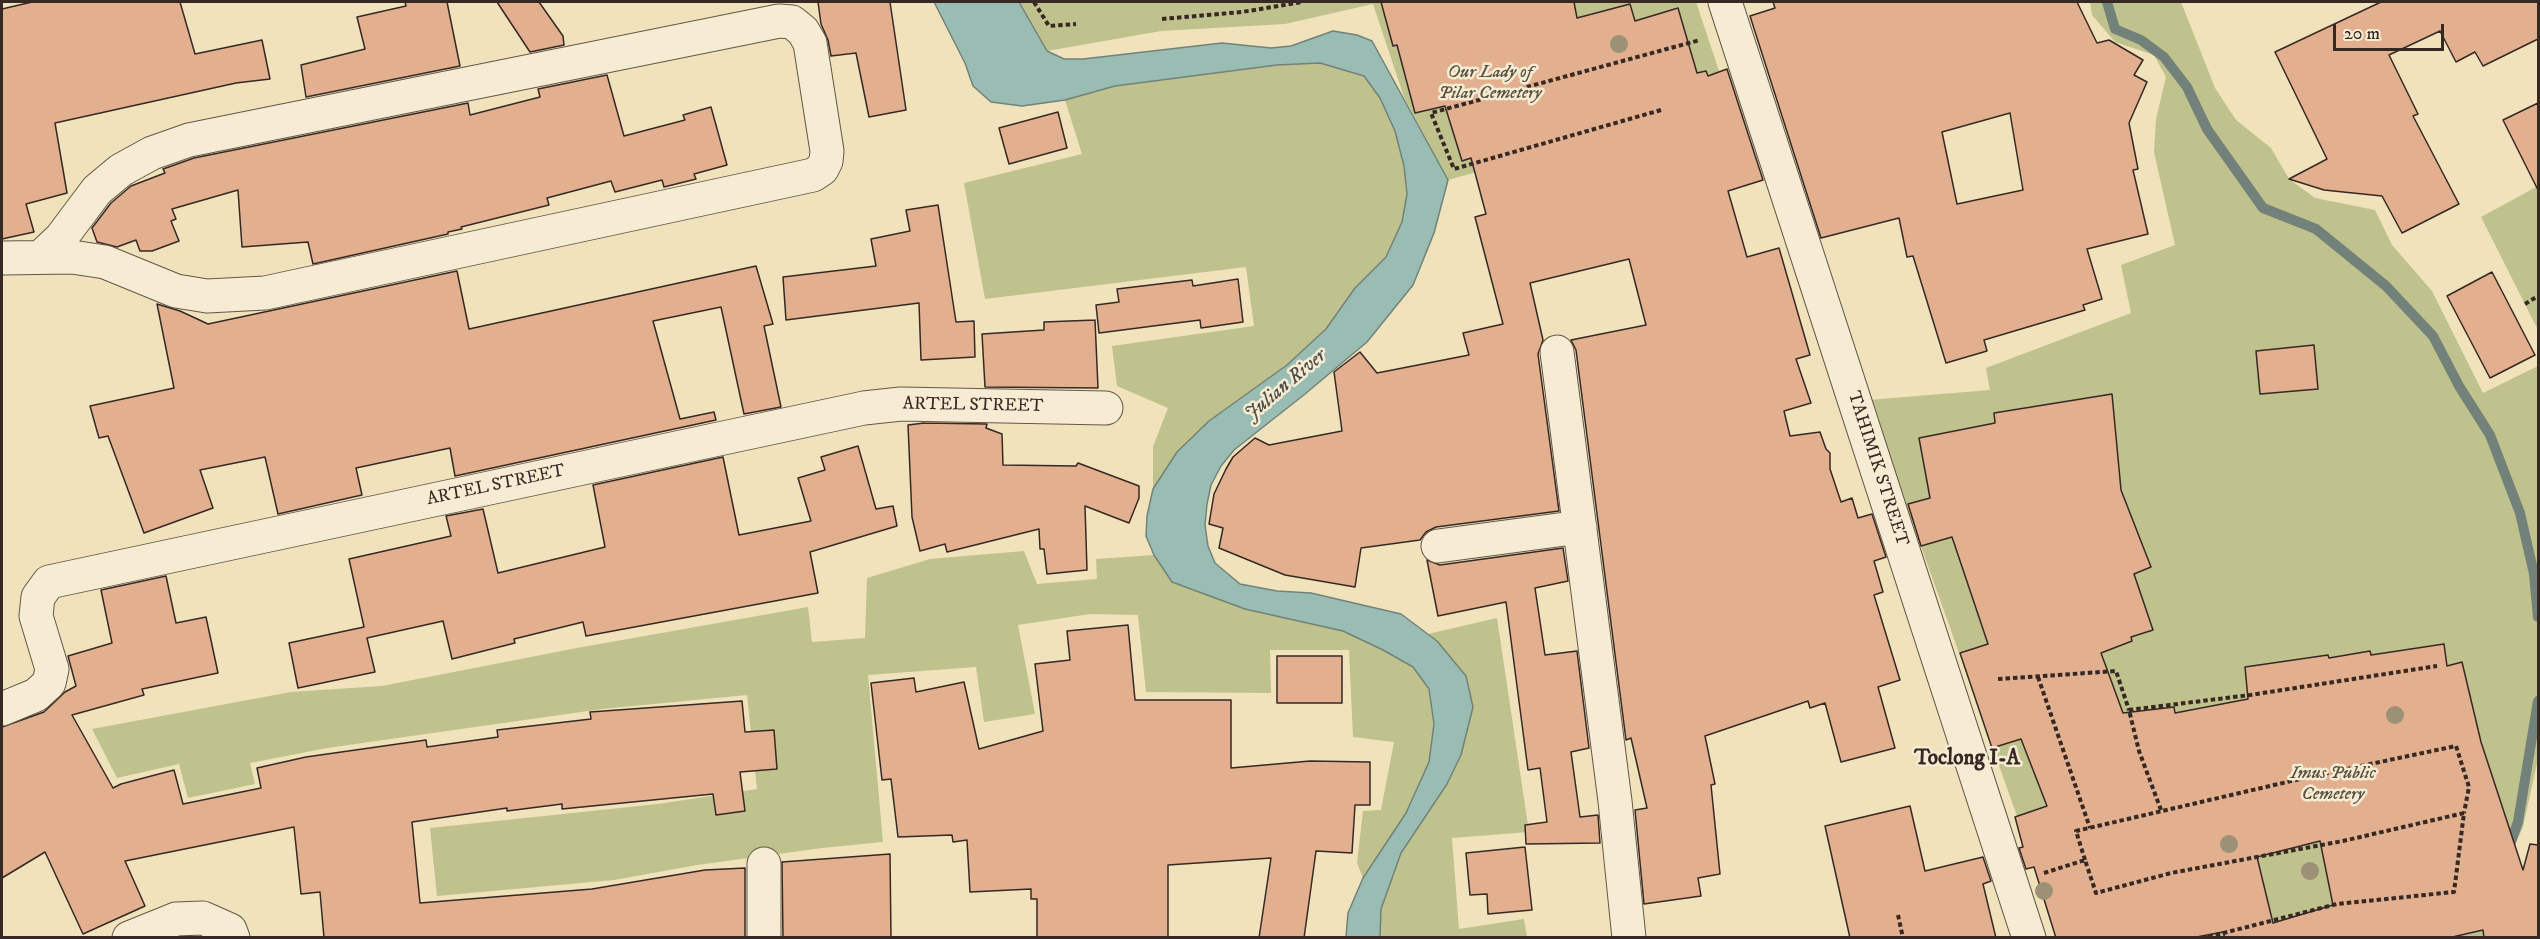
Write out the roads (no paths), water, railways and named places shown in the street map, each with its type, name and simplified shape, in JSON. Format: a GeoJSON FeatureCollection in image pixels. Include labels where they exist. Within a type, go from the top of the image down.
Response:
{"type":"FeatureCollection","features":[{"type":"Feature","properties":{"kind":"street","name":"TAHIMIK STREET"},"geometry":{"type":"LineString","coordinates":[[1730,16],[2029,938]]}},
{"type":"Feature","properties":{"kind":"street"},"geometry":{"type":"LineString","coordinates":[[2,258],[72,257],[105,262],[176,291],[207,296],[265,293],[813,175],[822,169],[827,151],[810,43],[803,31],[792,22],[779,21],[189,140],[152,153],[121,170],[98,190],[61,238],[41,257]]}},
{"type":"Feature","properties":{"kind":"street"},"geometry":{"type":"LineString","coordinates":[[1557,352],[1615,801],[1629,938]]}},
{"type":"Feature","properties":{"kind":"street","name":"ARTEL STREET"},"geometry":{"type":"LineString","coordinates":[[2,709],[36,695],[49,683],[52,669],[36,615],[38,597],[49,582],[864,408],[901,404],[1106,408]]}},
{"type":"Feature","properties":{"kind":"street"},"geometry":{"type":"LineString","coordinates":[[1438,546],[1580,527]]}},
{"type":"Feature","properties":{"kind":"street"},"geometry":{"type":"LineString","coordinates":[[764,864],[764,938]]}},
{"type":"Feature","properties":{"kind":"street"},"geometry":{"type":"LineString","coordinates":[[129,938],[176,920],[203,918],[230,930],[233,938]]}},
{"type":"Feature","properties":{"kind":"water","name":"Julian River"},"geometry":{"type":"Polygon","coordinates":[[[934,2],[1019,2],[1047,51],[1064,59],[1083,59],[1222,43],[1271,48],[1291,46],[1333,31],[1357,35],[1372,41],[1448,180],[1434,233],[1413,285],[1367,342],[1234,450],[1221,466],[1211,485],[1205,525],[1208,546],[1215,563],[1240,584],[1277,591],[1311,593],[1401,614],[1437,641],[1466,676],[1473,707],[1461,755],[1447,784],[1401,853],[1381,909],[1380,937],[1346,937],[1348,913],[1363,878],[1406,813],[1429,762],[1434,724],[1429,689],[1413,667],[1343,631],[1245,609],[1172,582],[1154,555],[1146,536],[1147,516],[1153,489],[1177,452],[1209,421],[1287,365],[1326,329],[1355,288],[1386,257],[1402,222],[1407,194],[1404,166],[1395,131],[1380,98],[1364,76],[1320,63],[1277,65],[1115,86],[1065,100],[1022,106],[991,102],[973,86],[965,63],[934,2]]]}},
{"type":"Feature","properties":{"kind":"waterway"},"geometry":{"type":"LineString","coordinates":[[2107,2],[2115,29],[2141,40],[2164,57],[2187,87],[2207,129],[2263,208],[2316,229],[2386,286],[2433,336],[2459,386],[2490,435],[2520,513],[2534,574],[2538,617]]}},
{"type":"Feature","properties":{"kind":"waterway"},"geometry":{"type":"LineString","coordinates":[[2508,850],[2518,822],[2538,701]]}},
{"type":"Feature","properties":{"kind":"district","name":"Toclong I-A"},"geometry":{"type":"Point","coordinates":[1967,760]}},
{"type":"Feature","properties":{"kind":"park label","name":"Our Lady of Pilar Cemetery"},"geometry":{"type":"Point","coordinates":[1490,83]}},
{"type":"Feature","properties":{"kind":"park label","name":"Imus Public Cemetery"},"geometry":{"type":"Point","coordinates":[2333,784]}}]}
